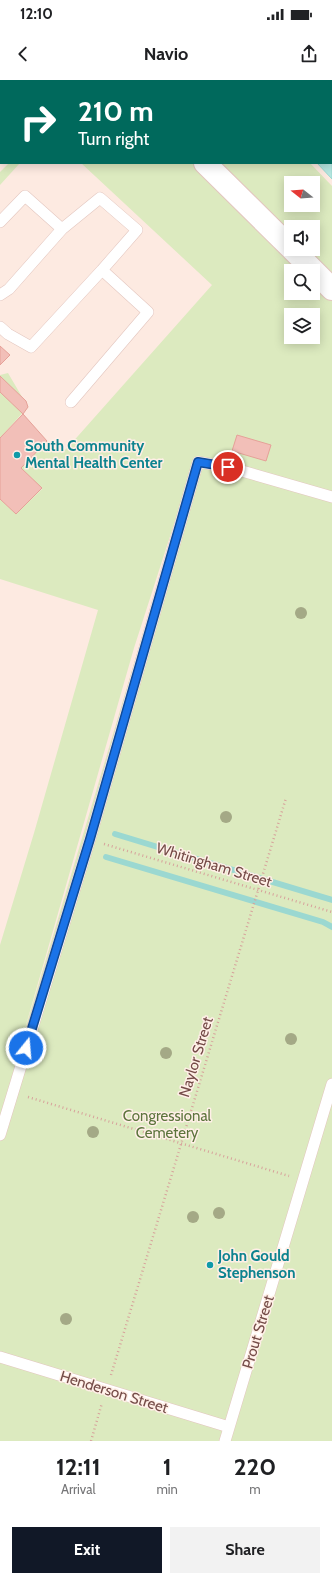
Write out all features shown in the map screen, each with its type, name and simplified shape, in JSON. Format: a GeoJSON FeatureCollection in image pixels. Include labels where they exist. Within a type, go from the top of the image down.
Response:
{"type":"FeatureCollection","features":[{"type":"Feature","properties":{"kind":"street"},"geometry":{"type":"LineString","coordinates":[[207,164],[284,240]]}},
{"type":"Feature","properties":{"kind":"street"},"geometry":{"type":"LineString","coordinates":[[300,256],[332,289]]}},
{"type":"Feature","properties":{"kind":"lane"},"geometry":{"type":"LineString","coordinates":[[0,222],[25,196],[62,229]]}},
{"type":"Feature","properties":{"kind":"lane"},"geometry":{"type":"LineString","coordinates":[[0,295],[9,289],[62,229],[100,198],[138,230],[31,347],[8,334],[0,327]]}},
{"type":"Feature","properties":{"kind":"lane"},"geometry":{"type":"LineString","coordinates":[[71,402],[148,312],[102,270]]}},
{"type":"Feature","properties":{"kind":"lane"},"geometry":{"type":"LineString","coordinates":[[0,1135],[90,839],[198,462],[228,467],[332,497]]}},
{"type":"Feature","properties":{"kind":"lane","name":"Prout Street"},"geometry":{"type":"LineString","coordinates":[[224,1441],[332,1084]]}},
{"type":"Feature","properties":{"kind":"lane","name":"Henderson Street"},"geometry":{"type":"LineString","coordinates":[[0,1357],[229,1427]]}},
{"type":"Feature","properties":{"kind":"path","name":"Naylor Street"},"geometry":{"type":"LineString","coordinates":[[106,1390],[286,798]]}},
{"type":"Feature","properties":{"kind":"path","name":"Whitingham Street"},"geometry":{"type":"LineString","coordinates":[[90,839],[332,912]]}},
{"type":"Feature","properties":{"kind":"path"},"geometry":{"type":"LineString","coordinates":[[13,1093],[303,1180]]}},
{"type":"Feature","properties":{"kind":"path"},"geometry":{"type":"LineString","coordinates":[[91,1441],[97,1420]]}},
{"type":"Feature","properties":{"kind":"green space"},"geometry":{"type":"Polygon","coordinates":[[[8,164],[19,164],[0,185],[0,172],[8,164]]]}},
{"type":"Feature","properties":{"kind":"green space","name":"Congressional Cemetery"},"geometry":{"type":"Polygon","coordinates":[[[82,164],[311,164],[332,186],[332,1441],[0,1441],[0,945],[98,610],[0,579],[0,499],[16,514],[42,489],[21,468],[47,441],[62,453],[212,285],[82,164]],[[194,462],[134,648],[18,1053],[194,462]]]}},
{"type":"Feature","properties":{"kind":"green space"},"geometry":{"type":"Polygon","coordinates":[[[8,373],[28,407],[0,438],[0,375],[8,373]]]}},
{"type":"Feature","properties":{"kind":"water"},"geometry":{"type":"Polygon","coordinates":[[[318,164],[332,164],[332,179],[318,164]]]}},
{"type":"Feature","properties":{"kind":"building"},"geometry":{"type":"Polygon","coordinates":[[[0,346],[10,355],[0,365],[0,346]]]}},
{"type":"Feature","properties":{"kind":"building","name":"South Community Mental Health Center"},"geometry":{"type":"Polygon","coordinates":[[[0,376],[26,401],[28,407],[23,414],[0,392],[0,376]]]}},
{"type":"Feature","properties":{"kind":"building","name":"South Community Mental Health Center"},"geometry":{"type":"Polygon","coordinates":[[[23,414],[47,441],[21,468],[42,488],[16,514],[0,499],[0,438],[23,414]]]}},
{"type":"Feature","properties":{"kind":"building"},"geometry":{"type":"Polygon","coordinates":[[[237,435],[271,445],[266,461],[232,451],[237,435]]]}},
{"type":"Feature","properties":{"kind":"waterway"},"geometry":{"type":"LineString","coordinates":[[115,834],[332,900]]}},
{"type":"Feature","properties":{"kind":"waterway"},"geometry":{"type":"LineString","coordinates":[[106,857],[323,922],[332,927]]}},
{"type":"Feature","properties":{"kind":"place","name":"South Community Mental Health Center"},"geometry":{"type":"Point","coordinates":[17,455]}},
{"type":"Feature","properties":{"kind":"place","name":"John Gould Stephenson"},"geometry":{"type":"Point","coordinates":[210,1265]}},
{"type":"Feature","properties":{"kind":"route"},"geometry":{"type":"LineString","coordinates":[[26,1048],[90,839],[198,462],[228,467]]}}]}
